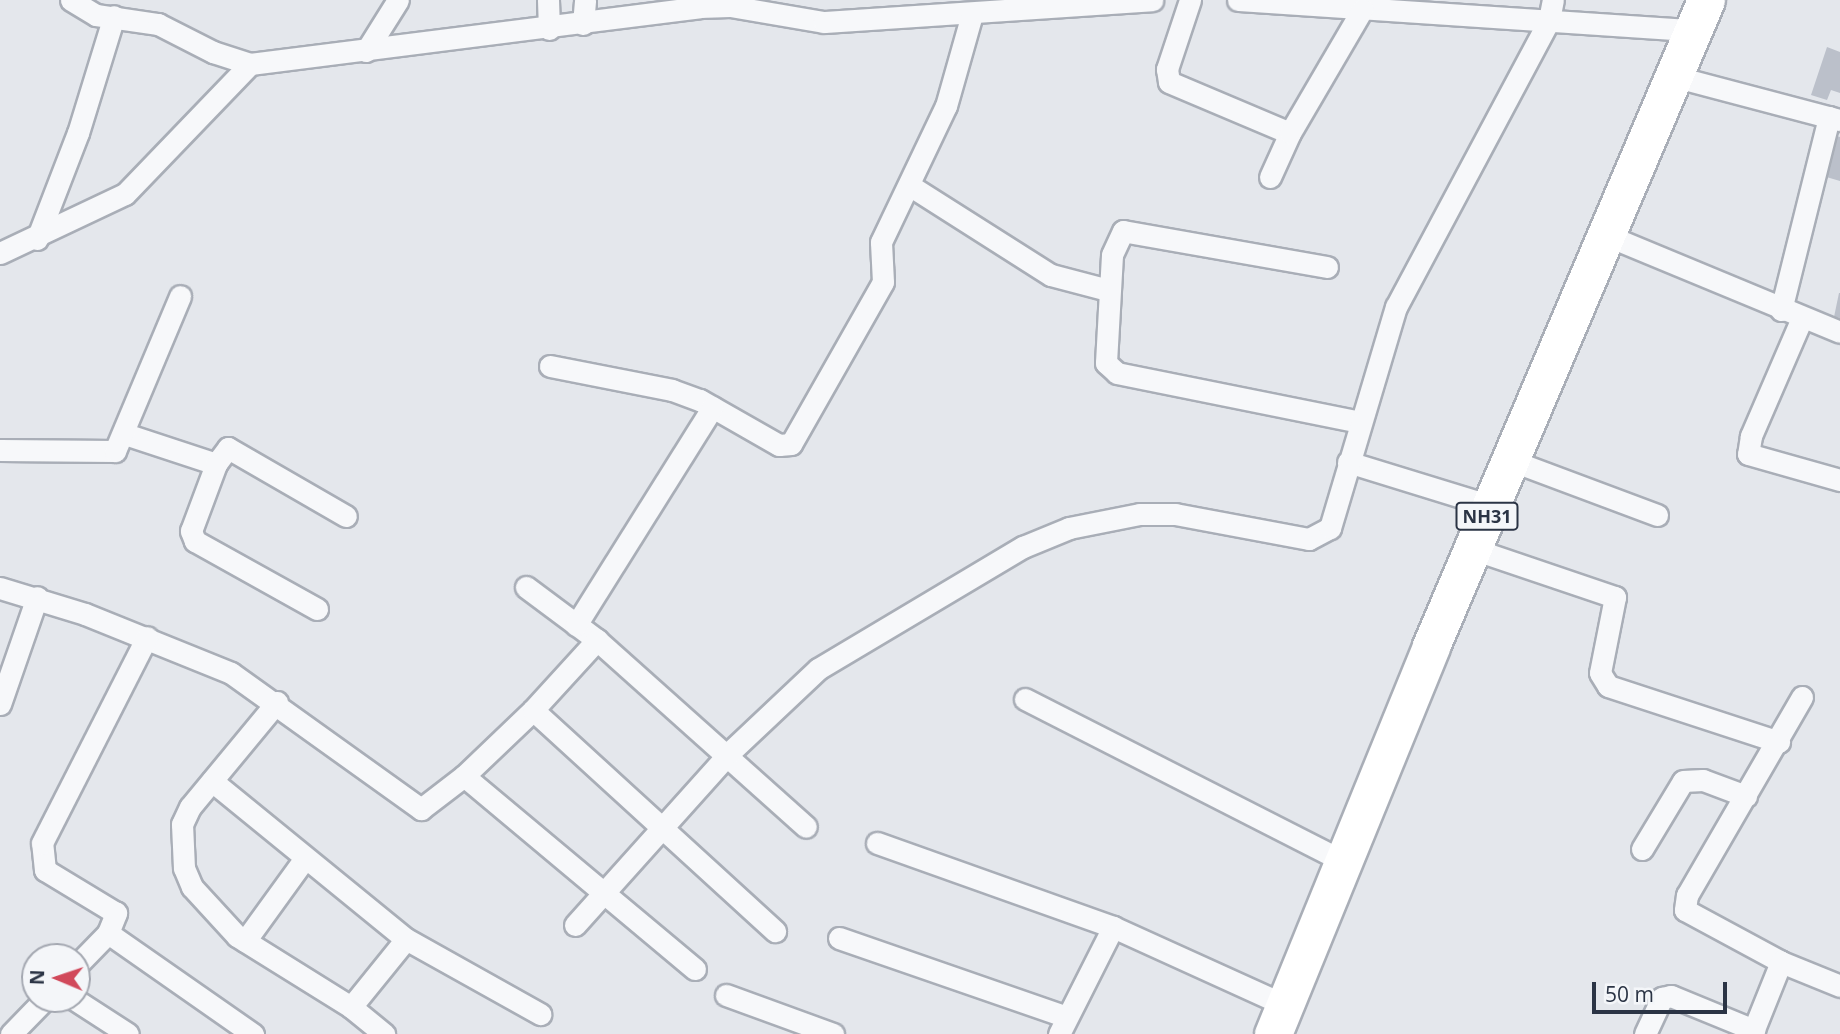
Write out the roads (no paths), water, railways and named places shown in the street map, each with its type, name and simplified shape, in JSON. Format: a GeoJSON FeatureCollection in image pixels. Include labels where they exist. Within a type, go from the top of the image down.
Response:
{"type":"FeatureCollection","features":[{"type":"Feature","properties":{"kind":"highway","name":"NH31"},"geometry":{"type":"LineString","coordinates":[[1279,1020],[1510,460],[1700,15]]}},
{"type":"Feature","properties":{"kind":"street"},"geometry":{"type":"LineString","coordinates":[[71,0],[96,15],[158,24],[213,52],[250,64],[549,29],[699,7],[730,6],[824,22],[972,14],[1031,4],[1152,0]]}},
{"type":"Feature","properties":{"kind":"street"},"geometry":{"type":"LineString","coordinates":[[366,51],[398,0]]}},
{"type":"Feature","properties":{"kind":"street"},"geometry":{"type":"LineString","coordinates":[[548,0],[549,29]]}},
{"type":"Feature","properties":{"kind":"street"},"geometry":{"type":"LineString","coordinates":[[583,24],[585,0]]}},
{"type":"Feature","properties":{"kind":"street"},"geometry":{"type":"LineString","coordinates":[[1190,0],[1167,69],[1169,82],[1290,133]]}},
{"type":"Feature","properties":{"kind":"street"},"geometry":{"type":"LineString","coordinates":[[1238,0],[1362,10],[1507,8],[1700,15]]}},
{"type":"Feature","properties":{"kind":"street"},"geometry":{"type":"LineString","coordinates":[[1270,177],[1290,133],[1362,10]]}},
{"type":"Feature","properties":{"kind":"street"},"geometry":{"type":"LineString","coordinates":[[575,925],[724,758],[818,669],[1023,547],[1069,528],[1140,514],[1175,514],[1309,539],[1320,536],[1330,528],[1359,422],[1396,307],[1551,10]]}},
{"type":"Feature","properties":{"kind":"street"},"geometry":{"type":"LineString","coordinates":[[550,366],[672,390],[713,407],[785,447],[796,439],[883,282],[881,242],[946,106],[972,14]]}},
{"type":"Feature","properties":{"kind":"street"},"geometry":{"type":"LineString","coordinates":[[37,239],[78,133],[114,16]]}},
{"type":"Feature","properties":{"kind":"street"},"geometry":{"type":"LineString","coordinates":[[0,253],[37,239],[125,194],[250,64]]}},
{"type":"Feature","properties":{"kind":"street"},"geometry":{"type":"LineString","coordinates":[[1674,76],[1835,118],[1781,310]]}},
{"type":"Feature","properties":{"kind":"street"},"geometry":{"type":"LineString","coordinates":[[909,185],[1051,275],[1108,290]]}},
{"type":"Feature","properties":{"kind":"street"},"geometry":{"type":"LineString","coordinates":[[1327,267],[1123,231],[1112,255],[1105,352],[1110,370],[1359,422]]}},
{"type":"Feature","properties":{"kind":"street"},"geometry":{"type":"LineString","coordinates":[[1606,235],[1781,310],[1840,332]]}},
{"type":"Feature","properties":{"kind":"street"},"geometry":{"type":"LineString","coordinates":[[0,450],[105,454],[115,451],[125,434],[180,296]]}},
{"type":"Feature","properties":{"kind":"street"},"geometry":{"type":"LineString","coordinates":[[1802,318],[1751,436],[1748,454],[1840,480]]}},
{"type":"Feature","properties":{"kind":"street"},"geometry":{"type":"LineString","coordinates":[[576,625],[713,407]]}},
{"type":"Feature","properties":{"kind":"street"},"geometry":{"type":"LineString","coordinates":[[125,434],[216,464]]}},
{"type":"Feature","properties":{"kind":"street"},"geometry":{"type":"LineString","coordinates":[[317,610],[195,541],[191,531],[224,449],[233,450],[346,516]]}},
{"type":"Feature","properties":{"kind":"street"},"geometry":{"type":"LineString","coordinates":[[1510,460],[1657,515]]}},
{"type":"Feature","properties":{"kind":"street"},"geometry":{"type":"LineString","coordinates":[[1349,462],[1491,506]]}},
{"type":"Feature","properties":{"kind":"street"},"geometry":{"type":"LineString","coordinates":[[1473,549],[1615,597],[1616,608],[1600,673],[1608,686],[1779,742]]}},
{"type":"Feature","properties":{"kind":"street"},"geometry":{"type":"LineString","coordinates":[[526,587],[597,640],[724,758],[806,827]]}},
{"type":"Feature","properties":{"kind":"street"},"geometry":{"type":"LineString","coordinates":[[0,588],[37,597],[147,637],[231,673],[276,702],[414,807],[428,805],[464,776],[533,710],[597,640]]}},
{"type":"Feature","properties":{"kind":"street"},"geometry":{"type":"LineString","coordinates":[[0,704],[37,597]]}},
{"type":"Feature","properties":{"kind":"street"},"geometry":{"type":"LineString","coordinates":[[91,951],[116,920],[113,908],[45,870],[42,843],[147,637]]}},
{"type":"Feature","properties":{"kind":"street"},"geometry":{"type":"LineString","coordinates":[[1802,697],[1779,742],[1687,895],[1685,911],[1782,962],[1840,986]]}},
{"type":"Feature","properties":{"kind":"street"},"geometry":{"type":"LineString","coordinates":[[1026,699],[1343,861]]}},
{"type":"Feature","properties":{"kind":"street"},"geometry":{"type":"LineString","coordinates":[[276,702],[212,781],[182,824],[184,868],[192,887],[245,942],[351,1007],[384,1034]]}},
{"type":"Feature","properties":{"kind":"street"},"geometry":{"type":"LineString","coordinates":[[533,710],[775,931]]}},
{"type":"Feature","properties":{"kind":"street"},"geometry":{"type":"LineString","coordinates":[[464,776],[601,894],[695,969]]}},
{"type":"Feature","properties":{"kind":"street"},"geometry":{"type":"LineString","coordinates":[[1642,849],[1683,781],[1703,780],[1746,796]]}},
{"type":"Feature","properties":{"kind":"street"},"geometry":{"type":"LineString","coordinates":[[212,781],[406,939],[540,1014]]}},
{"type":"Feature","properties":{"kind":"street"},"geometry":{"type":"LineString","coordinates":[[877,843],[1113,927],[1279,1020]]}},
{"type":"Feature","properties":{"kind":"street"},"geometry":{"type":"LineString","coordinates":[[245,942],[304,858]]}},
{"type":"Feature","properties":{"kind":"street"},"geometry":{"type":"LineString","coordinates":[[839,938],[1063,1026],[1113,927]]}},
{"type":"Feature","properties":{"kind":"street"},"geometry":{"type":"LineString","coordinates":[[108,933],[253,1034]]}},
{"type":"Feature","properties":{"kind":"street"},"geometry":{"type":"LineString","coordinates":[[351,1007],[406,939]]}},
{"type":"Feature","properties":{"kind":"street"},"geometry":{"type":"LineString","coordinates":[[1645,1034],[1662,998],[1671,996],[1753,1032],[1782,962]]}},
{"type":"Feature","properties":{"kind":"street"},"geometry":{"type":"LineString","coordinates":[[726,995],[833,1034]]}},
{"type":"Feature","properties":{"kind":"street"},"geometry":{"type":"LineString","coordinates":[[91,1010],[128,1034]]}},
{"type":"Feature","properties":{"kind":"street"},"geometry":{"type":"LineString","coordinates":[[11,1034],[31,1013]]}}]}
